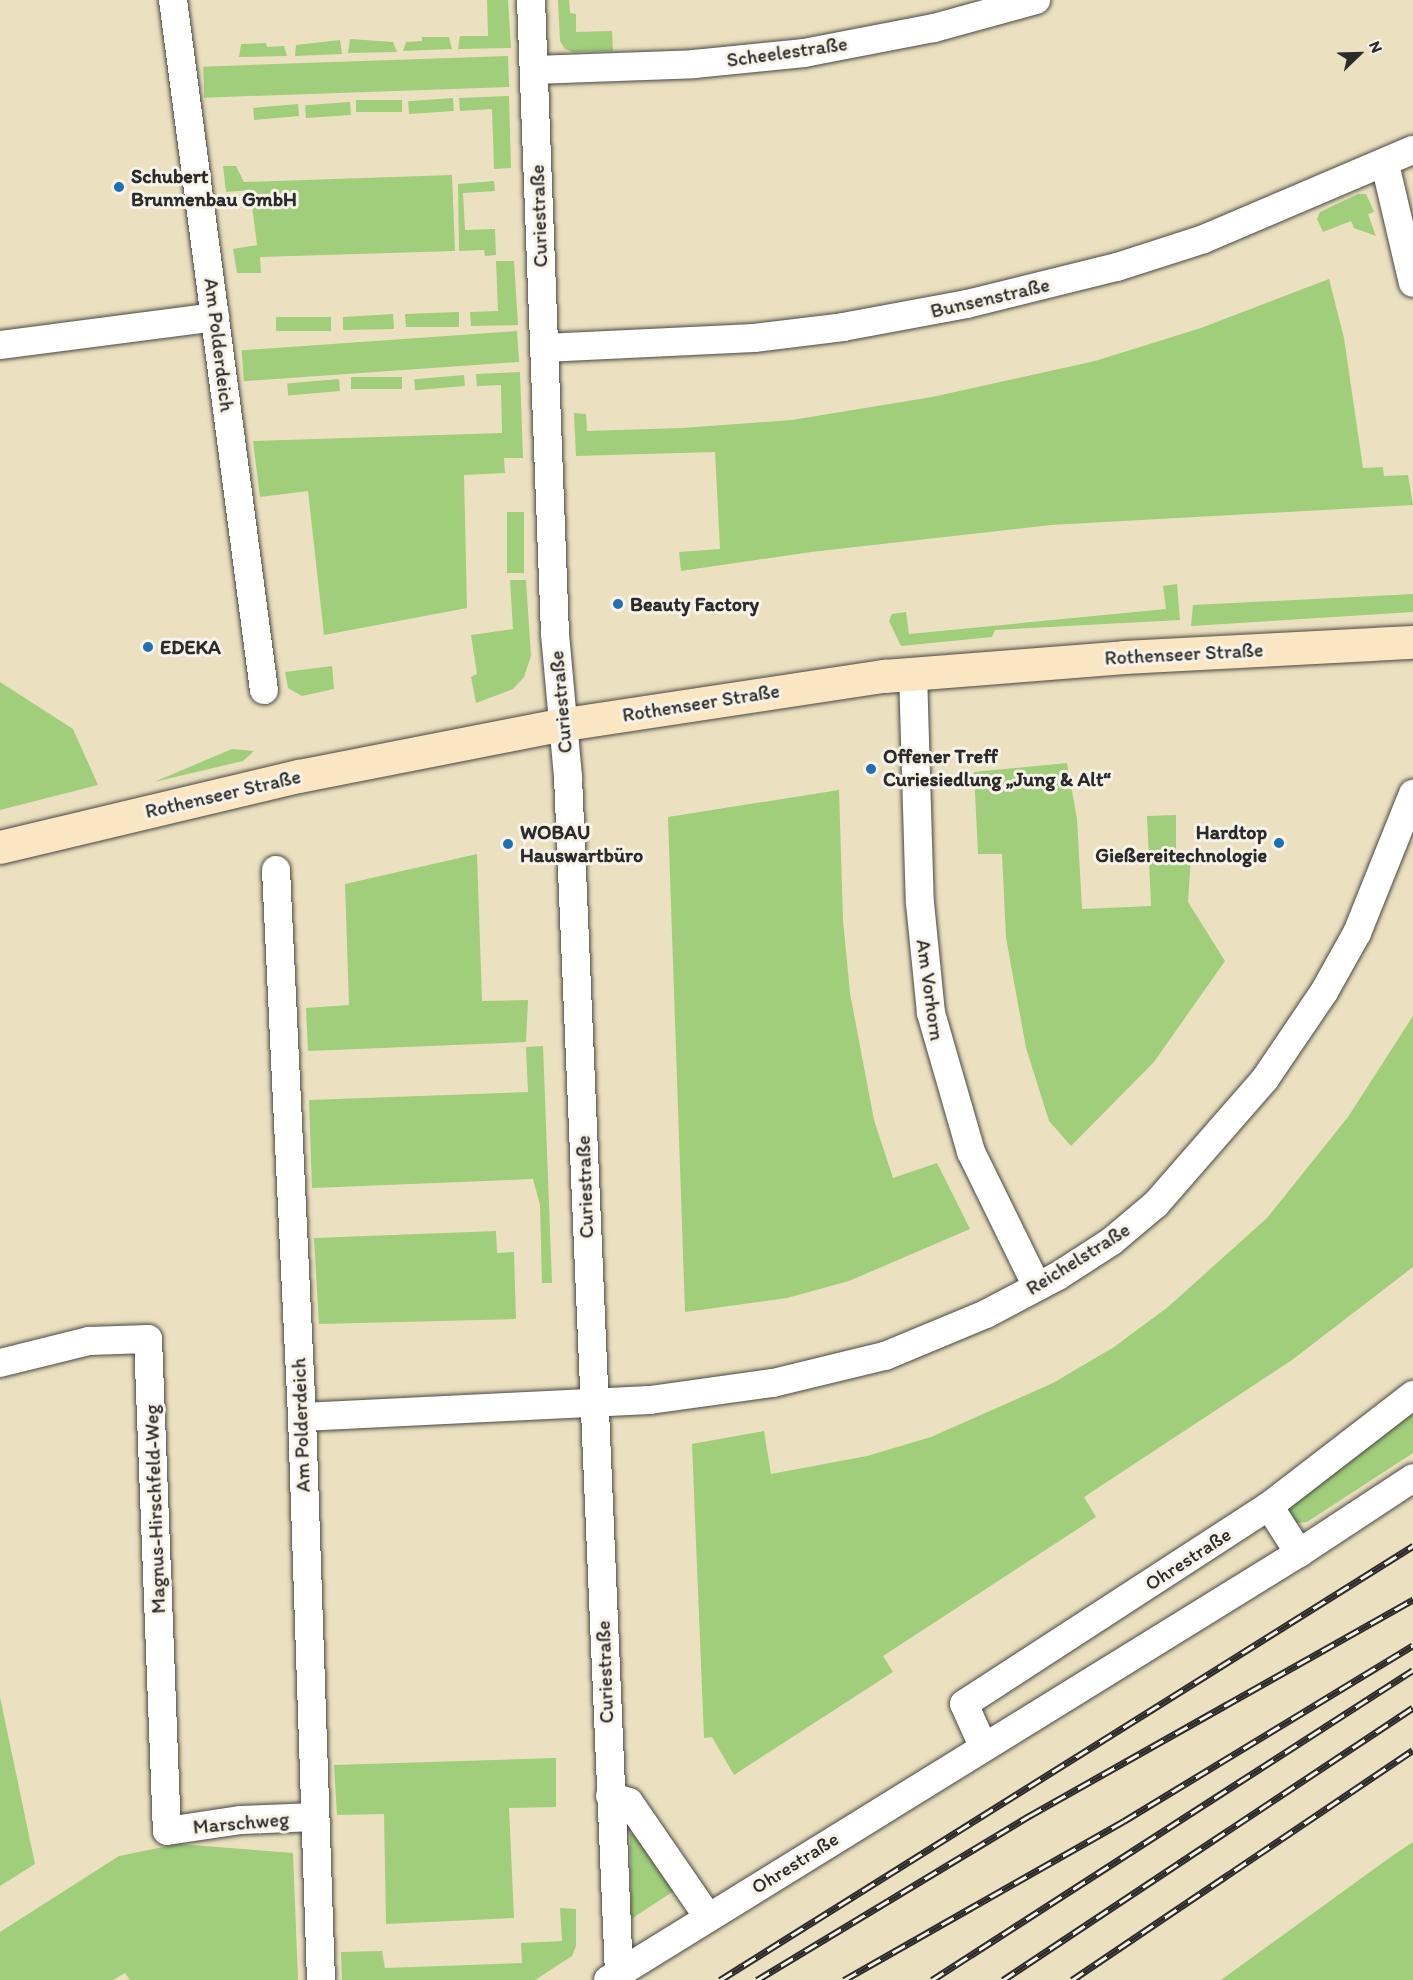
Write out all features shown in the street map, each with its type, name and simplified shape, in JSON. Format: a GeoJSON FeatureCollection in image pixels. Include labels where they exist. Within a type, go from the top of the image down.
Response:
{"type":"FeatureCollection","features":[{"type":"Feature","properties":{"kind":"street","name":"Am Polderdeich"},"geometry":{"type":"LineString","coordinates":[[173,0],[264,690]]}},
{"type":"Feature","properties":{"kind":"street","name":"Curiestraße"},"geometry":{"type":"LineString","coordinates":[[531,0],[555,634],[565,724],[595,1403],[610,1797],[613,1976]]}},
{"type":"Feature","properties":{"kind":"street","name":"Scheelestraße"},"geometry":{"type":"LineString","coordinates":[[534,70],[683,64],[804,53],[934,28],[1036,0]]}},
{"type":"Feature","properties":{"kind":"street","name":"Bunsenstraße"},"geometry":{"type":"LineString","coordinates":[[544,348],[754,338],[843,327],[967,304],[1182,247],[1385,164],[1413,150]]}},
{"type":"Feature","properties":{"kind":"street"},"geometry":{"type":"LineString","coordinates":[[1385,164],[1413,283]]}},
{"type":"Feature","properties":{"kind":"street"},"geometry":{"type":"LineString","coordinates":[[0,345],[216,317]]}},
{"type":"Feature","properties":{"kind":"street","name":"Rothenseer Straße"},"geometry":{"type":"LineString","coordinates":[[0,847],[299,777],[565,724],[913,673],[1124,657],[1413,642]]}},
{"type":"Feature","properties":{"kind":"street","name":"Am Vorhorn"},"geometry":{"type":"LineString","coordinates":[[913,673],[920,903],[933,1022],[971,1152],[1037,1287]]}},
{"type":"Feature","properties":{"kind":"street","name":"Reichelstraße"},"geometry":{"type":"LineString","coordinates":[[595,1403],[707,1394],[837,1370],[932,1338],[1037,1287],[1103,1247],[1156,1204],[1265,1079],[1357,933],[1413,794]]}},
{"type":"Feature","properties":{"kind":"street","name":"Am Polderdeich"},"geometry":{"type":"LineString","coordinates":[[276,870],[302,1417],[321,1980]]}},
{"type":"Feature","properties":{"kind":"street","name":"Magnus-Hirschfeld-Weg"},"geometry":{"type":"LineString","coordinates":[[0,1363],[89,1341],[148,1339],[167,1831]]}},
{"type":"Feature","properties":{"kind":"street","name":"Ohrestraße"},"geometry":{"type":"LineString","coordinates":[[983,1746],[964,1704],[1269,1506],[1413,1395]]}},
{"type":"Feature","properties":{"kind":"street"},"geometry":{"type":"LineString","coordinates":[[302,1417],[595,1403]]}},
{"type":"Feature","properties":{"kind":"street","name":"Ohrestraße"},"geometry":{"type":"LineString","coordinates":[[613,1976],[1299,1553],[1413,1478]]}},
{"type":"Feature","properties":{"kind":"street"},"geometry":{"type":"LineString","coordinates":[[1269,1506],[1299,1553]]}},
{"type":"Feature","properties":{"kind":"street"},"geometry":{"type":"LineString","coordinates":[[610,1797],[629,1802],[708,1917]]}},
{"type":"Feature","properties":{"kind":"street","name":"Marschweg"},"geometry":{"type":"LineString","coordinates":[[167,1831],[241,1820],[315,1817]]}},
{"type":"Feature","properties":{"kind":"green space"},"geometry":{"type":"Polygon","coordinates":[[[487,0],[508,0],[511,48],[458,49],[460,36],[488,36],[487,0]]]}},
{"type":"Feature","properties":{"kind":"green space"},"geometry":{"type":"Polygon","coordinates":[[[558,0],[569,0],[570,13],[576,14],[576,32],[612,31],[613,51],[573,52],[565,49],[560,41],[558,0]]]}},
{"type":"Feature","properties":{"kind":"green space"},"geometry":{"type":"Polygon","coordinates":[[[422,37],[449,37],[452,49],[403,51],[406,42],[422,41],[422,37]]]}},
{"type":"Feature","properties":{"kind":"green space"},"geometry":{"type":"Polygon","coordinates":[[[350,39],[393,42],[397,52],[348,53],[350,39]]]}},
{"type":"Feature","properties":{"kind":"green space"},"geometry":{"type":"Polygon","coordinates":[[[340,40],[342,54],[295,56],[296,45],[340,40]]]}},
{"type":"Feature","properties":{"kind":"green space"},"geometry":{"type":"Polygon","coordinates":[[[266,43],[267,47],[284,46],[287,56],[239,57],[241,44],[266,43]]]}},
{"type":"Feature","properties":{"kind":"green space"},"geometry":{"type":"Polygon","coordinates":[[[508,56],[509,87],[204,98],[203,67],[508,56]]]}},
{"type":"Feature","properties":{"kind":"green space"},"geometry":{"type":"Polygon","coordinates":[[[509,96],[511,168],[494,169],[492,109],[460,111],[459,98],[509,96]]]}},
{"type":"Feature","properties":{"kind":"green space"},"geometry":{"type":"Polygon","coordinates":[[[453,98],[454,111],[409,114],[408,101],[453,98]]]}},
{"type":"Feature","properties":{"kind":"green space"},"geometry":{"type":"Polygon","coordinates":[[[356,100],[402,100],[402,112],[356,112],[356,100]]]}},
{"type":"Feature","properties":{"kind":"green space"},"geometry":{"type":"Polygon","coordinates":[[[350,102],[351,115],[306,118],[305,105],[350,102]]]}},
{"type":"Feature","properties":{"kind":"green space"},"geometry":{"type":"Polygon","coordinates":[[[298,104],[299,116],[254,120],[253,108],[298,104]]]}},
{"type":"Feature","properties":{"kind":"green space"},"geometry":{"type":"Polygon","coordinates":[[[223,166],[236,166],[244,182],[452,175],[455,251],[260,257],[261,273],[237,273],[233,249],[257,245],[250,190],[226,192],[223,166]]]}},
{"type":"Feature","properties":{"kind":"green space"},"geometry":{"type":"Polygon","coordinates":[[[494,181],[495,191],[463,193],[465,230],[495,229],[496,255],[485,256],[484,250],[459,251],[458,184],[494,181]]]}},
{"type":"Feature","properties":{"kind":"green space"},"geometry":{"type":"Polygon","coordinates":[[[1358,194],[1366,194],[1374,212],[1368,214],[1376,236],[1354,228],[1351,221],[1323,232],[1317,219],[1320,212],[1358,194]]]}},
{"type":"Feature","properties":{"kind":"green space"},"geometry":{"type":"Polygon","coordinates":[[[496,261],[514,261],[518,325],[471,326],[470,312],[498,311],[496,261]]]}},
{"type":"Feature","properties":{"kind":"green space"},"geometry":{"type":"Polygon","coordinates":[[[1329,279],[1344,338],[1363,468],[1383,467],[1384,476],[1408,475],[1413,505],[1051,525],[811,552],[681,571],[679,552],[720,549],[715,452],[576,456],[574,413],[586,414],[587,431],[682,428],[792,420],[932,397],[1095,361],[1201,328],[1329,279]]]}},
{"type":"Feature","properties":{"kind":"green space"},"geometry":{"type":"Polygon","coordinates":[[[459,312],[459,327],[406,327],[405,314],[459,312]]]}},
{"type":"Feature","properties":{"kind":"green space"},"geometry":{"type":"Polygon","coordinates":[[[393,314],[394,329],[343,330],[343,317],[393,314]]]}},
{"type":"Feature","properties":{"kind":"green space"},"geometry":{"type":"Polygon","coordinates":[[[276,317],[331,317],[331,331],[276,331],[276,317]]]}},
{"type":"Feature","properties":{"kind":"green space"},"geometry":{"type":"Polygon","coordinates":[[[517,331],[519,362],[244,381],[242,350],[517,331]]]}},
{"type":"Feature","properties":{"kind":"green space"},"geometry":{"type":"Polygon","coordinates":[[[520,372],[523,458],[504,458],[505,473],[464,475],[467,608],[324,635],[308,491],[260,497],[253,441],[502,433],[501,385],[477,386],[476,374],[520,372]]]}},
{"type":"Feature","properties":{"kind":"green space"},"geometry":{"type":"Polygon","coordinates":[[[464,375],[465,386],[415,390],[414,379],[464,375]]]}},
{"type":"Feature","properties":{"kind":"green space"},"geometry":{"type":"Polygon","coordinates":[[[351,377],[402,377],[402,389],[351,389],[351,377]]]}},
{"type":"Feature","properties":{"kind":"green space"},"geometry":{"type":"Polygon","coordinates":[[[339,379],[340,391],[288,395],[287,384],[339,379]]]}},
{"type":"Feature","properties":{"kind":"green space"},"geometry":{"type":"Polygon","coordinates":[[[507,512],[524,512],[524,573],[507,573],[507,512]]]}},
{"type":"Feature","properties":{"kind":"green space"},"geometry":{"type":"Polygon","coordinates":[[[510,580],[526,580],[531,656],[524,677],[513,689],[476,703],[471,677],[477,674],[471,635],[513,629],[510,580]]]}},
{"type":"Feature","properties":{"kind":"green space"},"geometry":{"type":"Polygon","coordinates":[[[1177,584],[1180,620],[995,630],[992,637],[901,646],[889,621],[892,614],[906,612],[909,634],[1166,609],[1163,586],[1177,584]]]}},
{"type":"Feature","properties":{"kind":"green space"},"geometry":{"type":"Polygon","coordinates":[[[1413,594],[1413,612],[1191,626],[1193,605],[1413,594]]]}},
{"type":"Feature","properties":{"kind":"green space"},"geometry":{"type":"Polygon","coordinates":[[[332,666],[334,689],[302,696],[288,688],[285,672],[332,666]]]}},
{"type":"Feature","properties":{"kind":"green space"},"geometry":{"type":"Polygon","coordinates":[[[0,682],[73,729],[98,785],[0,810],[0,682]]]}},
{"type":"Feature","properties":{"kind":"green space"},"geometry":{"type":"Polygon","coordinates":[[[232,749],[254,751],[243,761],[154,782],[232,749]]]}},
{"type":"Feature","properties":{"kind":"green space"},"geometry":{"type":"Polygon","coordinates":[[[1067,763],[1077,819],[1082,909],[1151,906],[1147,816],[1176,815],[1176,852],[1191,857],[1188,902],[1225,961],[1154,1062],[1071,1146],[1049,1121],[1026,1048],[1006,938],[1002,854],[978,854],[974,772],[1067,763]]]}},
{"type":"Feature","properties":{"kind":"green space"},"geometry":{"type":"Polygon","coordinates":[[[839,790],[843,920],[850,993],[874,1120],[893,1178],[937,1163],[970,1229],[849,1281],[787,1298],[685,1312],[668,817],[839,790]]]}},
{"type":"Feature","properties":{"kind":"green space"},"geometry":{"type":"Polygon","coordinates":[[[477,854],[482,1001],[528,1000],[526,1042],[308,1051],[306,1008],[349,1005],[345,884],[477,854]]]}},
{"type":"Feature","properties":{"kind":"green space"},"geometry":{"type":"Polygon","coordinates":[[[1413,1016],[1413,1267],[1292,1360],[1084,1497],[1096,1517],[883,1656],[893,1672],[734,1775],[712,1737],[704,1738],[692,1444],[764,1431],[771,1474],[867,1456],[931,1437],[1053,1383],[1114,1347],[1168,1307],[1267,1218],[1348,1117],[1413,1016]]]}},
{"type":"Feature","properties":{"kind":"green space"},"geometry":{"type":"Polygon","coordinates":[[[543,1046],[552,1283],[542,1283],[540,1205],[533,1179],[312,1188],[309,1100],[528,1092],[526,1047],[543,1046]]]}},
{"type":"Feature","properties":{"kind":"green space"},"geometry":{"type":"Polygon","coordinates":[[[496,1231],[497,1253],[514,1252],[516,1319],[319,1324],[314,1238],[496,1231]]]}},
{"type":"Feature","properties":{"kind":"green space"},"geometry":{"type":"Polygon","coordinates":[[[1413,1407],[1413,1453],[1307,1522],[1296,1523],[1287,1509],[1413,1407]]]}},
{"type":"Feature","properties":{"kind":"green space"},"geometry":{"type":"Polygon","coordinates":[[[0,1697],[35,1864],[0,1886],[0,1697]]]}},
{"type":"Feature","properties":{"kind":"green space"},"geometry":{"type":"Polygon","coordinates":[[[556,1758],[556,1807],[509,1808],[514,1918],[386,1924],[384,1814],[337,1815],[334,1765],[556,1758]]]}},
{"type":"Feature","properties":{"kind":"green space"},"geometry":{"type":"Polygon","coordinates":[[[630,1834],[635,1834],[674,1891],[631,1919],[630,1834]]]}},
{"type":"Feature","properties":{"kind":"green space"},"geometry":{"type":"Polygon","coordinates":[[[1413,1842],[1413,1980],[1221,1980],[1392,1856],[1413,1842]]]}},
{"type":"Feature","properties":{"kind":"green space"},"geometry":{"type":"Polygon","coordinates":[[[178,1844],[293,1853],[298,1980],[130,1980],[125,1973],[113,1980],[0,1980],[0,1932],[119,1856],[178,1844]]]}},
{"type":"Feature","properties":{"kind":"green space"},"geometry":{"type":"Polygon","coordinates":[[[560,1908],[576,1909],[576,1946],[572,1956],[535,1980],[342,1980],[341,1952],[382,1951],[385,1968],[522,1963],[521,1943],[562,1941],[560,1908]]]}},
{"type":"Feature","properties":{"kind":"railway"},"geometry":{"type":"LineString","coordinates":[[720,1980],[1413,1546]]}},
{"type":"Feature","properties":{"kind":"railway"},"geometry":{"type":"LineString","coordinates":[[757,1980],[1029,1816],[1413,1600]]}},
{"type":"Feature","properties":{"kind":"railway"},"geometry":{"type":"LineString","coordinates":[[844,1980],[1124,1821],[1413,1645]]}},
{"type":"Feature","properties":{"kind":"railway"},"geometry":{"type":"LineString","coordinates":[[932,1980],[1413,1670]]}},
{"type":"Feature","properties":{"kind":"railway"},"geometry":{"type":"LineString","coordinates":[[1003,1980],[1413,1708]]}},
{"type":"Feature","properties":{"kind":"railway"},"geometry":{"type":"LineString","coordinates":[[1072,1980],[1413,1750]]}},
{"type":"Feature","properties":{"kind":"place","name":"Schubert Brunnenbau GmbH"},"geometry":{"type":"Point","coordinates":[119,187]}},
{"type":"Feature","properties":{"kind":"place","name":"Beauty Factory"},"geometry":{"type":"Point","coordinates":[618,604]}},
{"type":"Feature","properties":{"kind":"place","name":"EDEKA"},"geometry":{"type":"Point","coordinates":[148,647]}},
{"type":"Feature","properties":{"kind":"place","name":"Offener Treff Curiesiedlung „Jung & Alt“"},"geometry":{"type":"Point","coordinates":[871,769]}},
{"type":"Feature","properties":{"kind":"place","name":"Hardtop Gießereitechnologie"},"geometry":{"type":"Point","coordinates":[1279,843]}},
{"type":"Feature","properties":{"kind":"place","name":"WOBAU Hauswartbüro"},"geometry":{"type":"Point","coordinates":[508,844]}}]}
